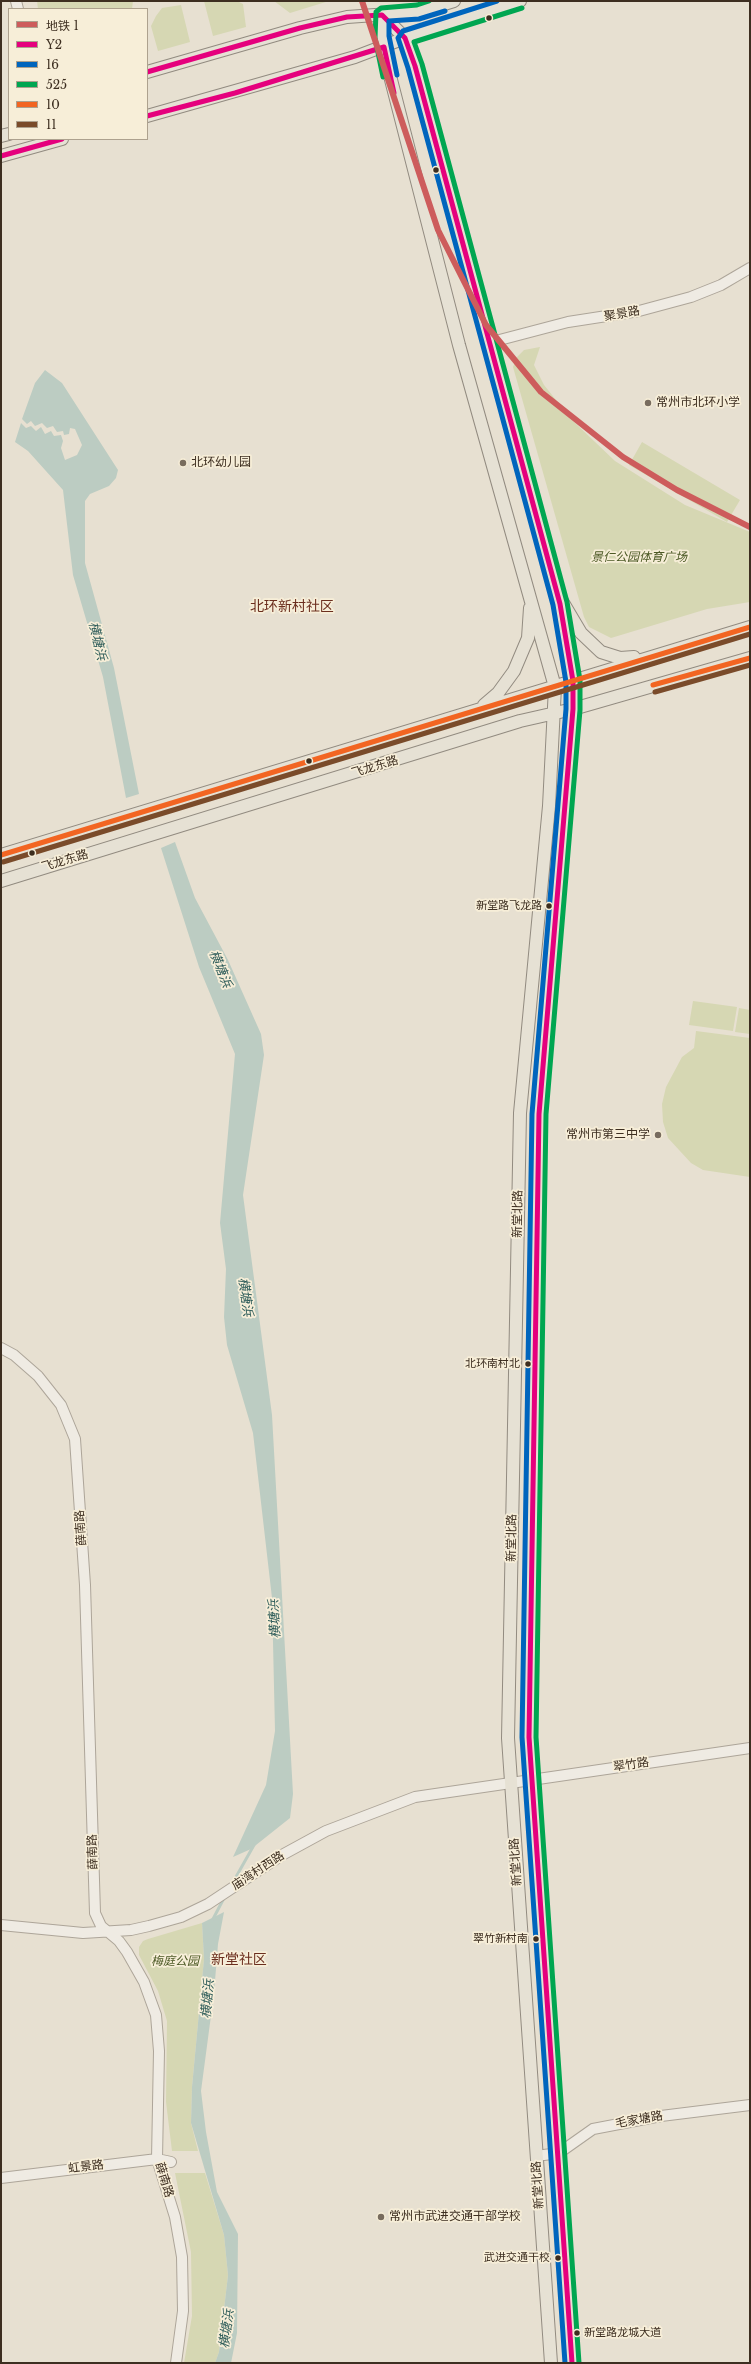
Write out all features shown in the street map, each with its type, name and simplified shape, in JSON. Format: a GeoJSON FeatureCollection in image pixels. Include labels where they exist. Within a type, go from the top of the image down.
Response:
{"type":"FeatureCollection","features":[{"type":"Feature","properties":{"kind":"main road"},"geometry":{"type":"LineString","coordinates":[[148,72],[300,28],[347,17],[418,12],[454,1]]}},
{"type":"Feature","properties":{"kind":"main road"},"geometry":{"type":"LineString","coordinates":[[148,116],[246,90],[355,57],[383,42],[405,38],[520,1]]}},
{"type":"Feature","properties":{"kind":"main road"},"geometry":{"type":"LineString","coordinates":[[382,15],[405,38],[415,66],[488,343],[556,591],[581,633],[601,652],[620,658],[661,654]]}},
{"type":"Feature","properties":{"kind":"main road","name":"新堂北路"},"geometry":{"type":"LineString","coordinates":[[382,15],[383,42],[460,345],[555,687],[549,806],[520,1113],[508,1738],[551,2363]]}},
{"type":"Feature","properties":{"kind":"main road"},"geometry":{"type":"LineString","coordinates":[[1,156],[58,140]]}},
{"type":"Feature","properties":{"kind":"main road","name":"新堂北路"},"geometry":{"type":"LineString","coordinates":[[556,591],[573,681],[574,709],[539,1114],[529,1737],[572,2363]]}},
{"type":"Feature","properties":{"kind":"main road"},"geometry":{"type":"LineString","coordinates":[[480,708],[498,693],[514,671],[528,638],[531,600]]}},
{"type":"Feature","properties":{"kind":"main road","name":"飞龙东路"},"geometry":{"type":"LineString","coordinates":[[1,854],[750,627]]}},
{"type":"Feature","properties":{"kind":"main road","name":"飞龙东路"},"geometry":{"type":"LineString","coordinates":[[1,881],[520,721],[574,709],[750,658]]}},
{"type":"Feature","properties":{"kind":"street","name":"聚景路"},"geometry":{"type":"LineString","coordinates":[[488,343],[568,322],[639,311],[692,297],[721,285],[750,268]]}},
{"type":"Feature","properties":{"kind":"street","name":"薛南路"},"geometry":{"type":"LineString","coordinates":[[1,1348],[14,1355],[38,1376],[61,1405],[76,1439],[85,1585],[95,1913],[101,1926],[109,1932],[127,1952],[144,1982],[156,2015],[159,2051],[157,2159],[175,2217],[182,2257],[183,2311],[176,2363]]}},
{"type":"Feature","properties":{"kind":"street","name":"翠竹路"},"geometry":{"type":"LineString","coordinates":[[511,1782],[750,1748]]}},
{"type":"Feature","properties":{"kind":"street","name":"庙湾村西路"},"geometry":{"type":"LineString","coordinates":[[1,1925],[83,1933],[109,1932],[131,1930],[181,1917],[208,1904],[282,1855],[326,1831],[370,1812],[415,1797],[511,1782]]}},
{"type":"Feature","properties":{"kind":"street","name":"毛家塘路"},"geometry":{"type":"LineString","coordinates":[[536,2156],[558,2153],[593,2128],[661,2116],[750,2105]]}},
{"type":"Feature","properties":{"kind":"street","name":"虹景路"},"geometry":{"type":"LineString","coordinates":[[1,2178],[157,2159],[171,2162]]}},
{"type":"Feature","properties":{"kind":"green space"},"geometry":{"type":"Polygon","coordinates":[[[37,1],[133,1],[132,8],[38,8],[37,1]]]}},
{"type":"Feature","properties":{"kind":"green space"},"geometry":{"type":"Polygon","coordinates":[[[204,1],[237,1],[243,4],[246,27],[213,36],[204,1]]]}},
{"type":"Feature","properties":{"kind":"green space"},"geometry":{"type":"Polygon","coordinates":[[[274,1],[329,1],[290,13],[274,1]]]}},
{"type":"Feature","properties":{"kind":"green space"},"geometry":{"type":"Polygon","coordinates":[[[181,5],[190,42],[158,51],[151,26],[156,16],[162,8],[181,5]]]}},
{"type":"Feature","properties":{"kind":"green space","name":"景仁公园体育广场"},"geometry":{"type":"Polygon","coordinates":[[[540,347],[534,365],[544,385],[573,421],[615,461],[685,505],[750,532],[750,602],[707,609],[611,638],[589,627],[584,617],[513,367],[517,357],[524,350],[540,347]]]}},
{"type":"Feature","properties":{"kind":"green space"},"geometry":{"type":"Polygon","coordinates":[[[642,442],[740,500],[727,522],[629,465],[642,442]]]}},
{"type":"Feature","properties":{"kind":"green space"},"geometry":{"type":"Polygon","coordinates":[[[693,1001],[737,1007],[733,1031],[689,1025],[693,1001]]]}},
{"type":"Feature","properties":{"kind":"green space"},"geometry":{"type":"Polygon","coordinates":[[[739,1008],[750,1010],[750,1034],[735,1032],[739,1008]]]}},
{"type":"Feature","properties":{"kind":"green space"},"geometry":{"type":"Polygon","coordinates":[[[696,1031],[750,1038],[750,1177],[703,1170],[691,1163],[668,1138],[663,1122],[662,1104],[666,1087],[682,1057],[694,1048],[696,1031]]]}},
{"type":"Feature","properties":{"kind":"green space","name":"梅庭公园"},"geometry":{"type":"Polygon","coordinates":[[[202,1923],[204,1959],[192,2087],[191,2123],[198,2151],[172,2151],[166,2102],[167,2021],[158,1991],[139,1955],[139,1947],[143,1941],[148,1939],[202,1923]]]}},
{"type":"Feature","properties":{"kind":"green space"},"geometry":{"type":"Polygon","coordinates":[[[175,2173],[205,2173],[224,2235],[228,2275],[219,2352],[215,2363],[184,2363],[192,2316],[191,2252],[175,2173]]]}},
{"type":"Feature","properties":{"kind":"water"},"geometry":{"type":"Polygon","coordinates":[[[45,370],[62,383],[118,470],[116,478],[109,486],[90,494],[85,501],[85,563],[114,668],[139,794],[126,798],[103,677],[73,575],[63,490],[28,451],[15,442],[21,423],[26,428],[31,426],[36,431],[41,427],[45,434],[51,431],[54,436],[61,435],[63,441],[61,448],[65,460],[77,455],[82,445],[75,429],[70,428],[69,434],[64,435],[63,431],[57,432],[53,426],[47,428],[42,423],[35,426],[31,421],[27,424],[22,419],[35,383],[45,370]]]}},
{"type":"Feature","properties":{"kind":"water"},"geometry":{"type":"Polygon","coordinates":[[[175,842],[195,898],[228,960],[261,1034],[264,1055],[243,1195],[272,1415],[293,1794],[290,1818],[251,1849],[233,1857],[266,1785],[275,1731],[272,1598],[253,1433],[227,1345],[224,1317],[226,1269],[220,1223],[235,1054],[199,967],[161,848],[175,842]]]}},
{"type":"Feature","properties":{"kind":"water"},"geometry":{"type":"Polygon","coordinates":[[[224,1912],[218,1944],[214,1993],[201,2091],[206,2132],[217,2192],[238,2234],[237,2333],[231,2363],[215,2363],[219,2352],[228,2275],[224,2235],[191,2123],[192,2087],[204,1959],[202,1923],[224,1912]]]}},
{"type":"Feature","properties":{"kind":"waterway","name":"横塘浜"},"geometry":{"type":"LineString","coordinates":[[232,1884],[254,1845]]}},
{"type":"Feature","properties":{"kind":"waterway","name":"横塘浜"},"geometry":{"type":"LineString","coordinates":[[212,1921],[224,1898]]}},
{"type":"Feature","properties":{"kind":"metro line","name":"1"},"geometry":{"type":"LineString","coordinates":[[362,1],[438,230],[486,325],[541,392],[623,457],[677,490],[750,527]]}},
{"type":"Feature","properties":{"kind":"transit line","name":"525"},"geometry":{"type":"LineString","coordinates":[[383,77],[375,38],[376,12],[381,8],[417,5],[429,1]]}},
{"type":"Feature","properties":{"kind":"transit line","name":"16"},"geometry":{"type":"LineString","coordinates":[[497,1],[403,31],[398,38],[408,68],[553,605],[566,682],[566,709],[532,1114],[522,1737],[565,2363]]}},
{"type":"Feature","properties":{"kind":"transit line","name":"525"},"geometry":{"type":"LineString","coordinates":[[522,8],[414,42],[422,64],[567,602],[580,680],[580,710],[546,1114],[536,1737],[579,2363]]}},
{"type":"Feature","properties":{"kind":"transit line","name":"16"},"geometry":{"type":"LineString","coordinates":[[397,75],[389,36],[389,21],[419,19],[445,11]]}},
{"type":"Feature","properties":{"kind":"transit line","name":"Y2"},"geometry":{"type":"LineString","coordinates":[[148,72],[300,28],[347,17],[382,15],[405,38],[415,66],[560,604],[573,681],[573,709],[539,1114],[529,1737],[572,2363]]}},
{"type":"Feature","properties":{"kind":"transit line","name":"Y2"},"geometry":{"type":"LineString","coordinates":[[148,116],[235,93],[384,47],[394,93]]}},
{"type":"Feature","properties":{"kind":"transit line","name":"Y2"},"geometry":{"type":"LineString","coordinates":[[1,156],[58,140]]}},
{"type":"Feature","properties":{"kind":"transit line","name":"10"},"geometry":{"type":"LineString","coordinates":[[1,855],[750,627]]}},
{"type":"Feature","properties":{"kind":"transit line","name":"11"},"geometry":{"type":"LineString","coordinates":[[3,862],[750,634]]}},
{"type":"Feature","properties":{"kind":"transit line","name":"10"},"geometry":{"type":"LineString","coordinates":[[653,685],[750,658]]}},
{"type":"Feature","properties":{"kind":"transit line","name":"11"},"geometry":{"type":"LineString","coordinates":[[655,692],[750,665]]}},
{"type":"Feature","properties":{"kind":"place","name":"常州市北环小学"},"geometry":{"type":"Point","coordinates":[648,403]}},
{"type":"Feature","properties":{"kind":"place","name":"北环幼儿园"},"geometry":{"type":"Point","coordinates":[183,463]}},
{"type":"Feature","properties":{"kind":"place","name":"新堂路飞龙路"},"geometry":{"type":"Point","coordinates":[549,906]}},
{"type":"Feature","properties":{"kind":"place","name":"常州市第三中学"},"geometry":{"type":"Point","coordinates":[658,1135]}},
{"type":"Feature","properties":{"kind":"place","name":"北环南村北"},"geometry":{"type":"Point","coordinates":[528,1364]}},
{"type":"Feature","properties":{"kind":"place","name":"翠竹新村南"},"geometry":{"type":"Point","coordinates":[536,1939]}},
{"type":"Feature","properties":{"kind":"place","name":"常州市武进交通干部学校"},"geometry":{"type":"Point","coordinates":[381,2217]}},
{"type":"Feature","properties":{"kind":"place","name":"武进交通干校"},"geometry":{"type":"Point","coordinates":[558,2258]}},
{"type":"Feature","properties":{"kind":"place","name":"新堂路龙城大道"},"geometry":{"type":"Point","coordinates":[577,2333]}},
{"type":"Feature","properties":{"kind":"district","name":"北环新村社区"},"geometry":{"type":"Point","coordinates":[292,607]}},
{"type":"Feature","properties":{"kind":"district","name":"新堂社区"},"geometry":{"type":"Point","coordinates":[239,1960]}}]}
